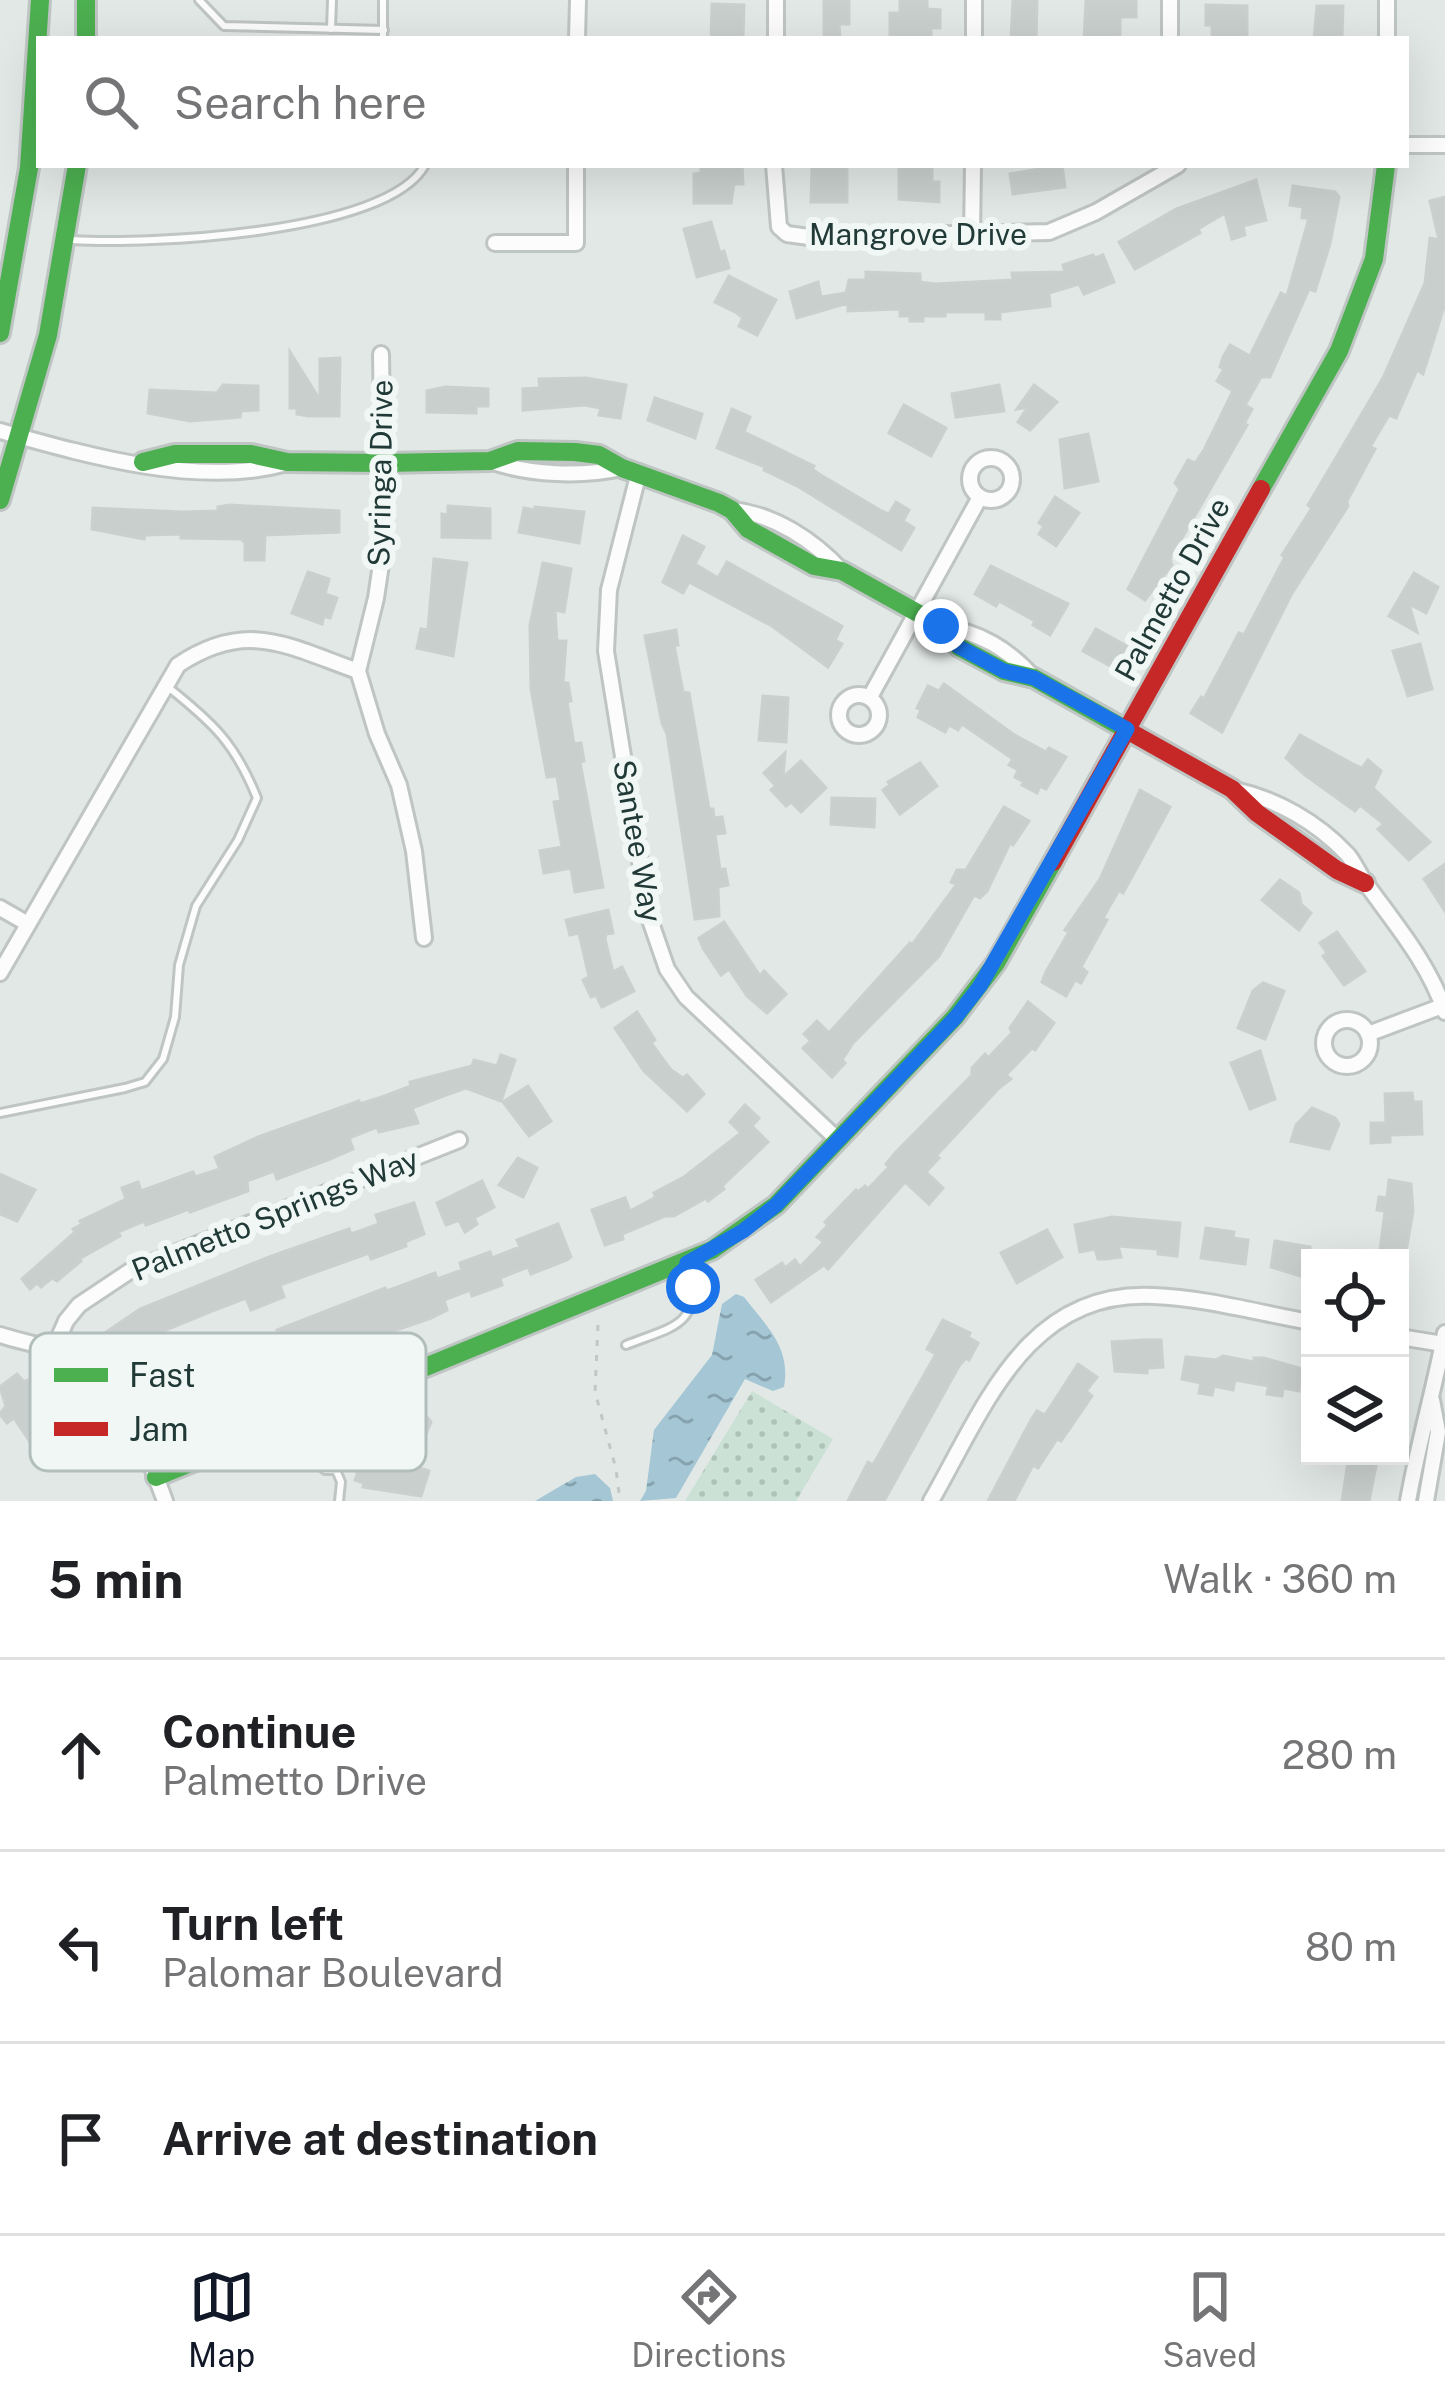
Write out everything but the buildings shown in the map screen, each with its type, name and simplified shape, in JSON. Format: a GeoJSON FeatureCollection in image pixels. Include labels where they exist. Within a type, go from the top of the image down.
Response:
{"type":"FeatureCollection","features":[{"type":"Feature","properties":{"kind":"street"},"geometry":{"type":"LineString","coordinates":[[38,36],[40,0]]}},
{"type":"Feature","properties":{"kind":"street"},"geometry":{"type":"LineString","coordinates":[[86,0],[86,36]]}},
{"type":"Feature","properties":{"kind":"street"},"geometry":{"type":"LineString","coordinates":[[578,0],[578,36]]}},
{"type":"Feature","properties":{"kind":"street"},"geometry":{"type":"LineString","coordinates":[[776,0],[776,36]]}},
{"type":"Feature","properties":{"kind":"street"},"geometry":{"type":"LineString","coordinates":[[974,0],[974,36]]}},
{"type":"Feature","properties":{"kind":"street"},"geometry":{"type":"LineString","coordinates":[[1170,0],[1170,36]]}},
{"type":"Feature","properties":{"kind":"street"},"geometry":{"type":"LineString","coordinates":[[1387,0],[1387,36]]}},
{"type":"Feature","properties":{"kind":"street"},"geometry":{"type":"LineString","coordinates":[[0,332],[22,232],[36,80]]}},
{"type":"Feature","properties":{"kind":"street"},"geometry":{"type":"LineString","coordinates":[[1409,145],[1445,145]]}},
{"type":"Feature","properties":{"kind":"street"},"geometry":{"type":"LineString","coordinates":[[0,500],[49,343],[69,240],[77,168]]}},
{"type":"Feature","properties":{"kind":"street"},"geometry":{"type":"LineString","coordinates":[[495,243],[576,243],[576,168]]}},
{"type":"Feature","properties":{"kind":"street","name":"Mangrove Drive"},"geometry":{"type":"LineString","coordinates":[[774,168],[775,215],[787,234],[972,235],[1032,235],[1067,227],[1173,168]]}},
{"type":"Feature","properties":{"kind":"street"},"geometry":{"type":"LineString","coordinates":[[972,235],[973,168]]}},
{"type":"Feature","properties":{"kind":"street","name":"Palmetto Drive"},"geometry":{"type":"LineString","coordinates":[[426,1368],[687,1263],[760,1218],[955,1018],[988,975],[1353,321],[1375,259],[1386,168]]}},
{"type":"Feature","properties":{"kind":"street","name":"Syringa Drive"},"geometry":{"type":"LineString","coordinates":[[358,671],[384,544],[381,354]]}},
{"type":"Feature","properties":{"kind":"street"},"geometry":{"type":"LineString","coordinates":[[0,431],[143,462],[175,454],[251,454],[287,463],[383,463],[575,452],[599,455],[732,510],[748,529],[781,548],[814,566],[842,571],[941,626],[959,647],[1004,671],[1034,678],[1232,789],[1256,813],[1337,870],[1365,883],[1417,953],[1444,1007],[1368,1034]]}},
{"type":"Feature","properties":{"kind":"street","name":"Santee Way"},"geometry":{"type":"LineString","coordinates":[[631,470],[604,621],[658,949],[686,997],[838,1140]]}},
{"type":"Feature","properties":{"kind":"street"},"geometry":{"type":"LineString","coordinates":[[870,697],[980,496]]}},
{"type":"Feature","properties":{"kind":"street"},"geometry":{"type":"LineString","coordinates":[[0,973],[178,665],[206,646],[234,638],[277,642],[358,671],[398,785],[414,850],[424,938]]}},
{"type":"Feature","properties":{"kind":"street"},"geometry":{"type":"LineString","coordinates":[[0,908],[28,924]]}},
{"type":"Feature","properties":{"kind":"street","name":"Palmetto Springs Way"},"geometry":{"type":"LineString","coordinates":[[61,1333],[79,1305],[130,1271],[459,1140]]}},
{"type":"Feature","properties":{"kind":"street"},"geometry":{"type":"LineString","coordinates":[[931,1501],[1005,1371],[1024,1347],[1083,1306],[1155,1296],[1301,1320]]}},
{"type":"Feature","properties":{"kind":"street"},"geometry":{"type":"LineString","coordinates":[[0,1335],[30,1344]]}},
{"type":"Feature","properties":{"kind":"street"},"geometry":{"type":"LineString","coordinates":[[1408,1501],[1420,1430],[1432,1400],[1444,1339],[1409,1337]]}},
{"type":"Feature","properties":{"kind":"street"},"geometry":{"type":"LineString","coordinates":[[1426,1501],[1438,1432],[1432,1400]]}},
{"type":"Feature","properties":{"kind":"street"},"geometry":{"type":"LineString","coordinates":[[153,1471],[165,1501]]}},
{"type":"Feature","properties":{"kind":"street","name":"Palmetto Drive"},"geometry":{"type":"LineString","coordinates":[[156,1477],[171,1471]]}},
{"type":"Feature","properties":{"kind":"lane"},"geometry":{"type":"LineString","coordinates":[[199,0],[224,26],[383,34],[383,0]]}},
{"type":"Feature","properties":{"kind":"lane"},"geometry":{"type":"LineString","coordinates":[[331,29],[332,0]]}},
{"type":"Feature","properties":{"kind":"lane"},"geometry":{"type":"LineString","coordinates":[[69,240],[124,244],[347,214],[403,189],[418,179],[424,168]]}},
{"type":"Feature","properties":{"kind":"lane"},"geometry":{"type":"LineString","coordinates":[[0,1113],[145,1082],[163,1059],[175,1017],[179,964],[196,906],[238,840],[256,797],[240,755],[204,716],[165,685]]}},
{"type":"Feature","properties":{"kind":"lane"},"geometry":{"type":"LineString","coordinates":[[626,1345],[682,1323],[693,1304],[687,1263]]}},
{"type":"Feature","properties":{"kind":"lane"},"geometry":{"type":"LineString","coordinates":[[336,1471],[341,1482],[339,1501]]}},
{"type":"Feature","properties":{"kind":"path"},"geometry":{"type":"LineString","coordinates":[[598,1324],[595,1391],[620,1501]]}},
{"type":"Feature","properties":{"kind":"green space"},"geometry":{"type":"Polygon","coordinates":[[[752,1391],[833,1439],[796,1501],[685,1501],[752,1391]]]}},
{"type":"Feature","properties":{"kind":"water"},"geometry":{"type":"Polygon","coordinates":[[[736,1294],[744,1297],[775,1338],[784,1360],[784,1387],[773,1391],[745,1379],[676,1498],[640,1501],[646,1491],[654,1430],[712,1355],[722,1304],[736,1294]]]}},
{"type":"Feature","properties":{"kind":"water"},"geometry":{"type":"Polygon","coordinates":[[[595,1474],[610,1488],[613,1501],[535,1501],[576,1477],[595,1474]]]}},
{"type":"Feature","properties":{"kind":"traffic: fast"},"geometry":{"type":"LineString","coordinates":[[38,36],[40,0]]}},
{"type":"Feature","properties":{"kind":"traffic: fast"},"geometry":{"type":"LineString","coordinates":[[86,0],[86,36]]}},
{"type":"Feature","properties":{"kind":"traffic: fast"},"geometry":{"type":"LineString","coordinates":[[0,333],[29,168],[36,61]]}},
{"type":"Feature","properties":{"kind":"traffic: fast"},"geometry":{"type":"LineString","coordinates":[[0,500],[48,335],[76,168]]}},
{"type":"Feature","properties":{"kind":"traffic: fast"},"geometry":{"type":"LineString","coordinates":[[1261,489],[1339,351],[1374,259],[1386,168]]}},
{"type":"Feature","properties":{"kind":"traffic: fast"},"geometry":{"type":"LineString","coordinates":[[143,462],[175,454],[383,463],[490,461],[518,451],[599,455],[719,503],[748,529],[814,566],[842,571],[941,626],[959,647],[1004,671],[1034,678],[1132,733]]}},
{"type":"Feature","properties":{"kind":"traffic: fast"},"geometry":{"type":"LineString","coordinates":[[426,1367],[712,1250],[776,1205],[955,1017],[996,963],[1053,862]]}},
{"type":"Feature","properties":{"kind":"traffic: fast"},"geometry":{"type":"LineString","coordinates":[[156,1477],[171,1471]]}},
{"type":"Feature","properties":{"kind":"traffic: jam"},"geometry":{"type":"LineString","coordinates":[[1053,862],[1261,489]]}},
{"type":"Feature","properties":{"kind":"traffic: jam"},"geometry":{"type":"LineString","coordinates":[[1132,733],[1232,789],[1257,813],[1337,870],[1365,883]]}},
{"type":"Feature","properties":{"kind":"route"},"geometry":{"type":"LineString","coordinates":[[693,1287],[687,1263],[743,1231],[776,1205],[980,986],[1127,729],[1034,678],[1004,671],[959,647],[941,626]]}}]}
